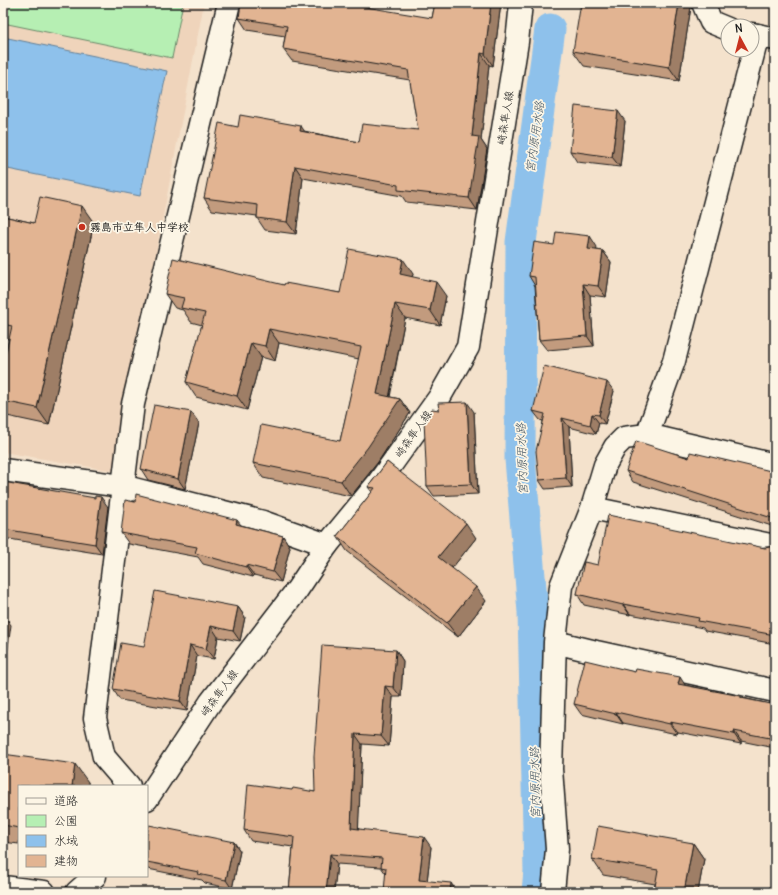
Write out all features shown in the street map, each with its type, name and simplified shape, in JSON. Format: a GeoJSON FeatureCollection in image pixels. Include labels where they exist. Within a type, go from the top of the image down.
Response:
{"type":"FeatureCollection","features":[{"type":"Feature","properties":{"kind":"street"},"geometry":{"type":"LineString","coordinates":[[128,785],[104,757],[95,718],[122,486],[133,404],[229,3]]}},
{"type":"Feature","properties":{"kind":"street","name":"崎森隼人線"},"geometry":{"type":"LineString","coordinates":[[148,797],[210,703],[297,590],[327,545],[378,483],[439,398],[468,347],[517,42],[521,3]]}},
{"type":"Feature","properties":{"kind":"street"},"geometry":{"type":"LineString","coordinates":[[703,3],[711,22],[720,26]]}},
{"type":"Feature","properties":{"kind":"street"},"geometry":{"type":"LineString","coordinates":[[647,435],[674,361],[762,36]]}},
{"type":"Feature","properties":{"kind":"street"},"geometry":{"type":"LineString","coordinates":[[553,892],[557,849],[551,769],[555,642],[561,586],[592,508],[605,465],[615,447],[624,438],[647,435],[775,465]]}},
{"type":"Feature","properties":{"kind":"street"},"geometry":{"type":"LineString","coordinates":[[3,470],[122,486],[263,522],[327,545]]}},
{"type":"Feature","properties":{"kind":"street"},"geometry":{"type":"LineString","coordinates":[[592,508],[775,546]]}},
{"type":"Feature","properties":{"kind":"street"},"geometry":{"type":"LineString","coordinates":[[555,642],[775,691]]}},
{"type":"Feature","properties":{"kind":"street"},"geometry":{"type":"LineString","coordinates":[[77,892],[94,877]]}},
{"type":"Feature","properties":{"kind":"street"},"geometry":{"type":"LineString","coordinates":[[3,886],[44,892]]}},
{"type":"Feature","properties":{"kind":"shaded area","name":"霧島市立隼人中学校"},"geometry":{"type":"Polygon","coordinates":[[[3,3],[204,3],[114,471],[3,452],[3,3]]]}},
{"type":"Feature","properties":{"kind":"green space"},"geometry":{"type":"Polygon","coordinates":[[[3,3],[183,3],[172,58],[3,23],[3,3]]]}},
{"type":"Feature","properties":{"kind":"water"},"geometry":{"type":"Polygon","coordinates":[[[3,37],[167,71],[140,196],[3,168],[3,37]]]}},
{"type":"Feature","properties":{"kind":"building"},"geometry":{"type":"Polygon","coordinates":[[[241,3],[341,3],[432,18],[435,3],[491,3],[485,54],[481,53],[472,136],[479,137],[469,198],[398,190],[398,185],[295,166],[287,222],[257,218],[258,205],[204,198],[219,123],[238,127],[240,115],[301,126],[300,131],[359,142],[362,124],[418,130],[408,70],[283,49],[287,26],[239,18],[241,3]]]}},
{"type":"Feature","properties":{"kind":"building"},"geometry":{"type":"Polygon","coordinates":[[[581,3],[679,3],[669,67],[573,51],[581,3]]]}},
{"type":"Feature","properties":{"kind":"building"},"geometry":{"type":"Polygon","coordinates":[[[575,106],[618,111],[612,157],[570,151],[575,106]]]}},
{"type":"Feature","properties":{"kind":"building"},"geometry":{"type":"Polygon","coordinates":[[[40,197],[82,206],[37,408],[3,401],[3,365],[12,326],[3,324],[3,216],[34,223],[40,197]]]}},
{"type":"Feature","properties":{"kind":"building"},"geometry":{"type":"Polygon","coordinates":[[[556,232],[590,236],[588,249],[603,251],[598,286],[583,284],[587,336],[539,340],[535,277],[529,276],[534,242],[554,245],[556,232]]]}},
{"type":"Feature","properties":{"kind":"building"},"geometry":{"type":"Polygon","coordinates":[[[349,249],[403,259],[400,274],[436,282],[430,310],[395,304],[377,394],[400,399],[368,447],[341,481],[253,463],[261,425],[340,441],[361,347],[269,329],[265,346],[251,343],[237,396],[186,382],[205,313],[181,308],[184,298],[165,294],[173,258],[284,285],[285,283],[340,293],[349,249]]]}},
{"type":"Feature","properties":{"kind":"building"},"geometry":{"type":"Polygon","coordinates":[[[544,366],[607,382],[599,415],[592,414],[590,425],[562,418],[566,478],[539,480],[536,451],[545,414],[533,411],[544,366]]]}},
{"type":"Feature","properties":{"kind":"building"},"geometry":{"type":"Polygon","coordinates":[[[467,402],[471,484],[427,486],[424,420],[432,409],[439,410],[438,403],[467,402]]]}},
{"type":"Feature","properties":{"kind":"building"},"geometry":{"type":"Polygon","coordinates":[[[154,405],[191,412],[178,479],[141,469],[154,405]]]}},
{"type":"Feature","properties":{"kind":"building"},"geometry":{"type":"Polygon","coordinates":[[[636,441],[689,458],[690,452],[775,472],[775,519],[626,471],[636,441]]]}},
{"type":"Feature","properties":{"kind":"building"},"geometry":{"type":"Polygon","coordinates":[[[387,462],[466,523],[438,557],[476,587],[447,623],[337,536],[375,488],[368,487],[387,462]]]}},
{"type":"Feature","properties":{"kind":"building"},"geometry":{"type":"Polygon","coordinates":[[[3,482],[95,498],[95,496],[101,497],[95,544],[3,529],[3,482]]]}},
{"type":"Feature","properties":{"kind":"building"},"geometry":{"type":"Polygon","coordinates":[[[136,494],[237,520],[236,524],[283,536],[273,572],[246,565],[246,567],[195,553],[197,547],[121,533],[125,500],[135,502],[136,494]]]}},
{"type":"Feature","properties":{"kind":"building"},"geometry":{"type":"Polygon","coordinates":[[[608,515],[765,548],[775,546],[775,635],[698,621],[699,618],[623,605],[577,594],[584,562],[598,565],[608,515]]]}},
{"type":"Feature","properties":{"kind":"building"},"geometry":{"type":"Polygon","coordinates":[[[155,591],[238,607],[233,631],[211,626],[206,649],[190,645],[180,701],[113,689],[121,643],[144,647],[155,591]]]}},
{"type":"Feature","properties":{"kind":"building"},"geometry":{"type":"Polygon","coordinates":[[[322,645],[396,650],[393,687],[385,686],[381,736],[355,734],[351,828],[424,837],[419,880],[451,883],[450,892],[384,892],[386,868],[381,867],[382,858],[330,854],[326,892],[289,892],[294,837],[244,830],[248,784],[292,790],[293,788],[315,792],[314,756],[322,645]]]}},
{"type":"Feature","properties":{"kind":"building"},"geometry":{"type":"Polygon","coordinates":[[[585,660],[635,672],[636,669],[680,677],[678,684],[741,696],[741,698],[775,705],[775,739],[734,731],[734,734],[670,722],[670,724],[616,712],[616,714],[574,704],[585,660]]]}},
{"type":"Feature","properties":{"kind":"building"},"geometry":{"type":"Polygon","coordinates":[[[3,754],[75,764],[72,785],[18,785],[18,828],[3,825],[3,754]]]}},
{"type":"Feature","properties":{"kind":"building"},"geometry":{"type":"Polygon","coordinates":[[[149,825],[234,842],[226,880],[198,874],[199,872],[148,862],[149,825]]]}},
{"type":"Feature","properties":{"kind":"building"},"geometry":{"type":"Polygon","coordinates":[[[598,826],[693,843],[684,892],[654,892],[658,870],[592,859],[598,826]]]}},
{"type":"Feature","properties":{"kind":"waterway","name":"宮内原用水路"},"geometry":{"type":"LineString","coordinates":[[537,892],[539,871],[533,612],[520,459],[521,242],[550,29]]}},
{"type":"Feature","properties":{"kind":"place","name":"霧島市立隼人中学校"},"geometry":{"type":"Point","coordinates":[82,227]}}]}
